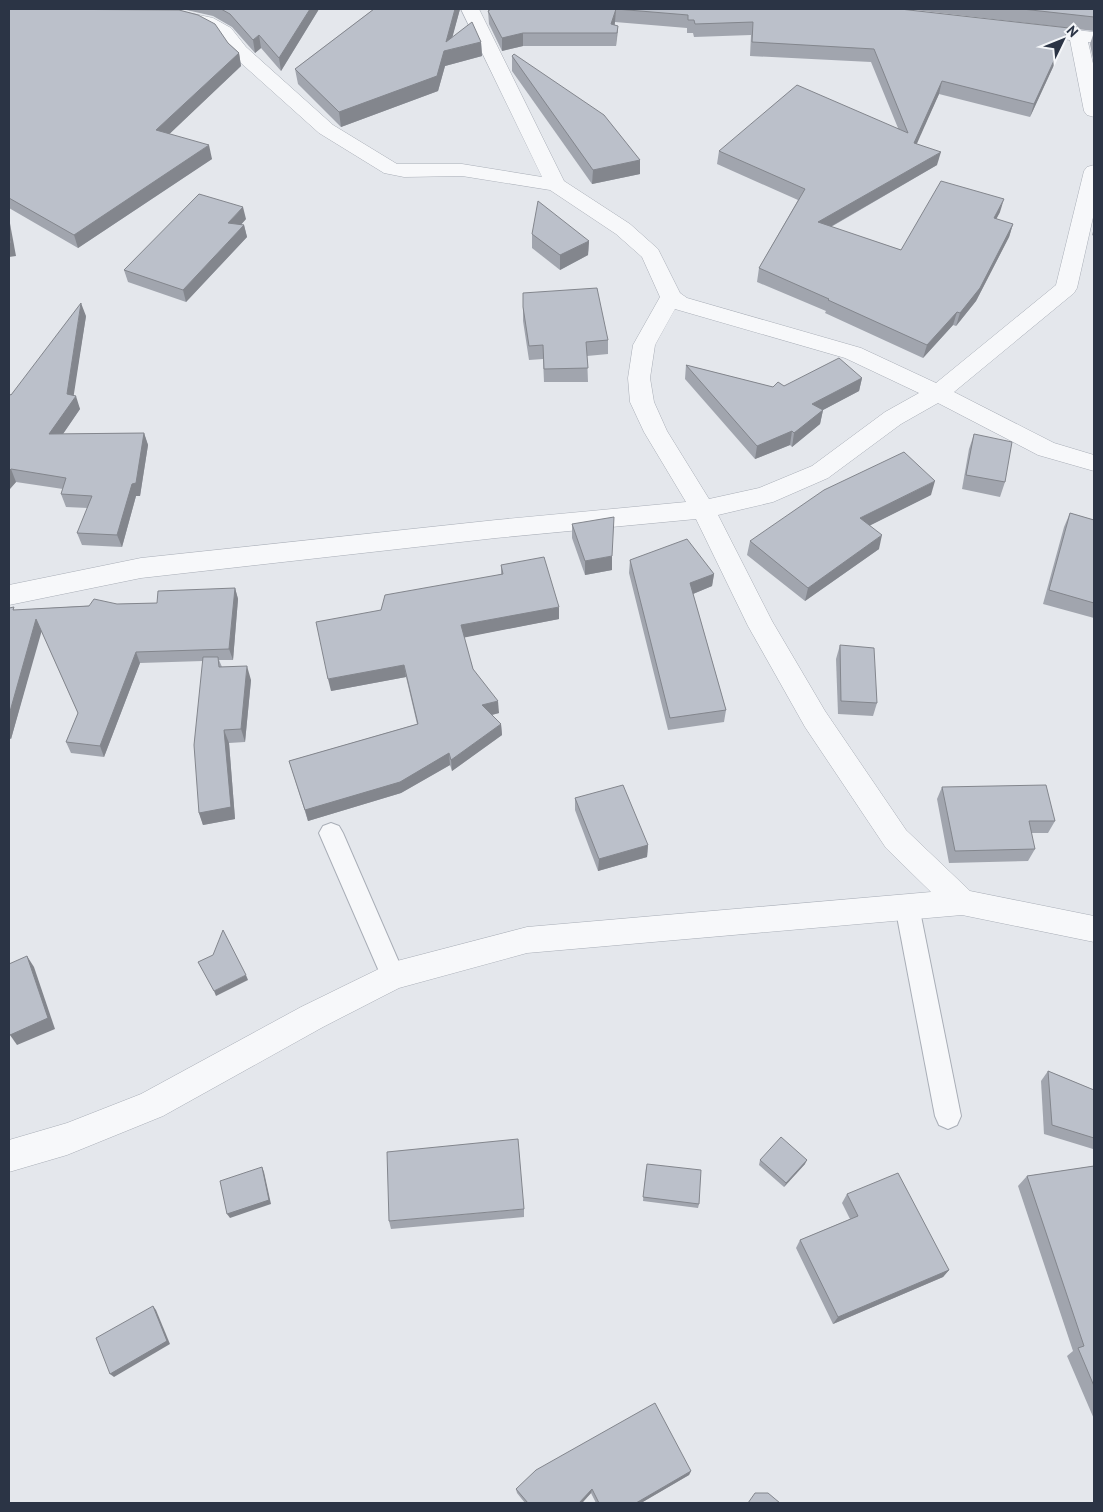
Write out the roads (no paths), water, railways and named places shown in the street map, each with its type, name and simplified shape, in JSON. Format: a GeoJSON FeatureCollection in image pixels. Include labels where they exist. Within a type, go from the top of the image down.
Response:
{"type":"FeatureCollection","features":[{"type":"Feature","properties":{"kind":"street"},"geometry":{"type":"LineString","coordinates":[[470,9],[556,185]]}},
{"type":"Feature","properties":{"kind":"street"},"geometry":{"type":"LineString","coordinates":[[164,16],[182,16],[207,22],[225,32],[239,52],[326,129],[391,169],[404,171],[462,170],[556,185],[624,229],[652,254],[671,297],[679,303],[853,353],[938,393],[1046,449],[1094,463]]}},
{"type":"Feature","properties":{"kind":"street"},"geometry":{"type":"LineString","coordinates":[[1010,28],[1086,37],[1094,111]]}},
{"type":"Feature","properties":{"kind":"street"},"geometry":{"type":"LineString","coordinates":[[9,595],[142,568],[496,529],[703,509],[764,496],[820,472],[892,418],[938,393],[1066,288],[1094,172]]}},
{"type":"Feature","properties":{"kind":"street"},"geometry":{"type":"LineString","coordinates":[[671,297],[644,345],[639,378],[642,402],[656,432],[703,509],[761,626],[815,719],[896,839],[962,902]]}},
{"type":"Feature","properties":{"kind":"street"},"geometry":{"type":"LineString","coordinates":[[9,1156],[67,1139],[152,1105],[312,1017],[393,976],[527,940],[962,902],[1094,929]]}},
{"type":"Feature","properties":{"kind":"lane"},"geometry":{"type":"LineString","coordinates":[[331,833],[393,976]]}},
{"type":"Feature","properties":{"kind":"lane"},"geometry":{"type":"LineString","coordinates":[[907,906],[948,1116]]}}]}
